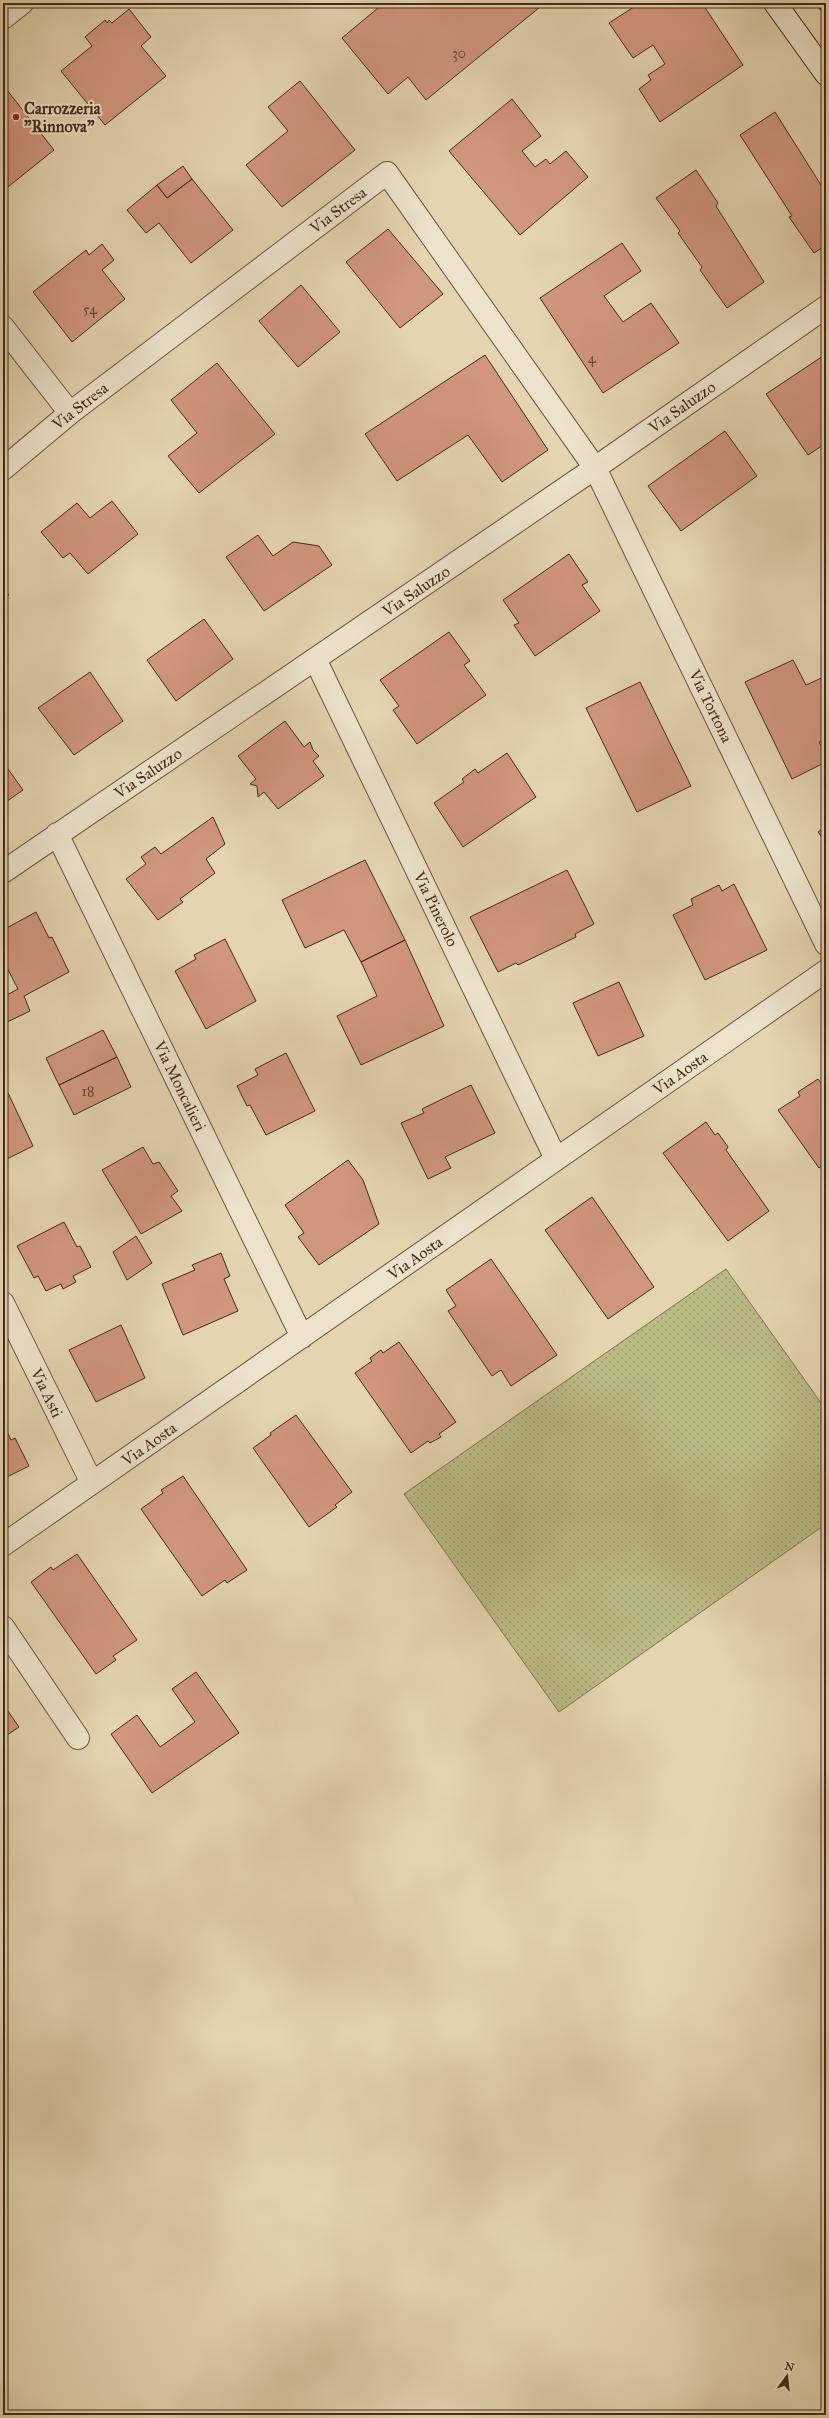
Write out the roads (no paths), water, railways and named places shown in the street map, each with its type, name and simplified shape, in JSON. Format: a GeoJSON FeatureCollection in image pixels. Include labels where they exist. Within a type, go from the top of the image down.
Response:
{"type":"FeatureCollection","features":[{"type":"Feature","properties":{"kind":"street"},"geometry":{"type":"LineString","coordinates":[[3,18],[22,3]]}},
{"type":"Feature","properties":{"kind":"street"},"geometry":{"type":"LineString","coordinates":[[776,3],[826,74]]}},
{"type":"Feature","properties":{"kind":"street","name":"Via Stresa"},"geometry":{"type":"LineString","coordinates":[[3,469],[70,413],[387,173],[595,468]]}},
{"type":"Feature","properties":{"kind":"street","name":"Via Saluzzo"},"geometry":{"type":"LineString","coordinates":[[3,872],[595,468],[826,307]]}},
{"type":"Feature","properties":{"kind":"street"},"geometry":{"type":"LineString","coordinates":[[3,327],[70,413]]}},
{"type":"Feature","properties":{"kind":"street","name":"Via Tortona"},"geometry":{"type":"LineString","coordinates":[[595,468],[826,944]]}},
{"type":"Feature","properties":{"kind":"street","name":"Via Pinerolo"},"geometry":{"type":"LineString","coordinates":[[315,659],[556,1160]]}},
{"type":"Feature","properties":{"kind":"street","name":"Via Moncalieri"},"geometry":{"type":"LineString","coordinates":[[57,834],[302,1337]]}},
{"type":"Feature","properties":{"kind":"street","name":"Via Aosta"},"geometry":{"type":"LineString","coordinates":[[3,1545],[826,971]]}},
{"type":"Feature","properties":{"kind":"street","name":"Via Asti"},"geometry":{"type":"LineString","coordinates":[[3,1303],[92,1484]]}},
{"type":"Feature","properties":{"kind":"street"},"geometry":{"type":"LineString","coordinates":[[3,1627],[78,1738]]}},
{"type":"Feature","properties":{"kind":"place","name":"Carrozzeria \"Rinnova\""},"geometry":{"type":"Point","coordinates":[16,117]}}]}
